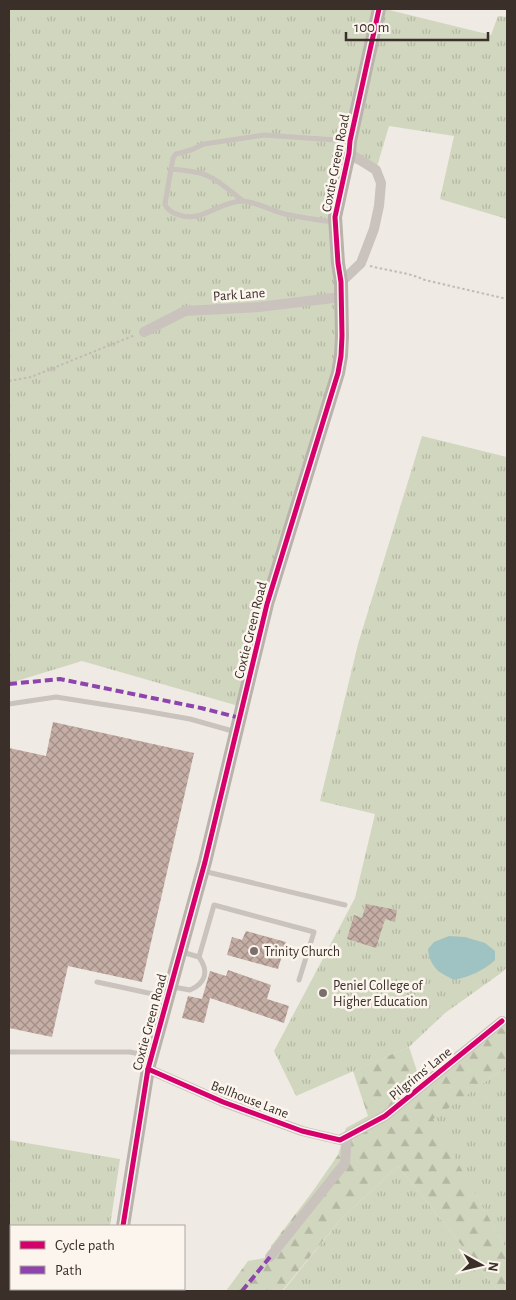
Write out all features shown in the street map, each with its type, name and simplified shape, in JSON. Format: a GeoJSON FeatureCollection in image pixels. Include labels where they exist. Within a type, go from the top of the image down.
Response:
{"type":"FeatureCollection","features":[{"type":"Feature","properties":{"kind":"street","name":"Coxtie Green Road"},"geometry":{"type":"LineString","coordinates":[[123,1225],[149,1062],[202,871],[267,604],[338,373],[342,336],[341,282],[335,217],[379,9]]}},
{"type":"Feature","properties":{"kind":"street"},"geometry":{"type":"LineString","coordinates":[[341,282],[361,263],[374,229],[381,183],[376,170],[350,147]]}},
{"type":"Feature","properties":{"kind":"street","name":"Park Lane"},"geometry":{"type":"LineString","coordinates":[[144,332],[185,311],[259,306],[341,297]]}},
{"type":"Feature","properties":{"kind":"street","name":"Pilgrims' Lane"},"geometry":{"type":"LineString","coordinates":[[347,1136],[385,1116],[502,1021]]}},
{"type":"Feature","properties":{"kind":"street","name":"Bellhouse Lane"},"geometry":{"type":"LineString","coordinates":[[149,1062],[223,1102],[302,1131],[340,1140],[347,1136]]}},
{"type":"Feature","properties":{"kind":"street"},"geometry":{"type":"LineString","coordinates":[[270,1257],[345,1163],[347,1136]]}},
{"type":"Feature","properties":{"kind":"lane"},"geometry":{"type":"LineString","coordinates":[[335,222],[286,215],[242,201],[234,202],[193,217],[185,217],[173,213],[167,209],[165,204],[173,158],[176,154],[204,144],[264,135],[350,147]]}},
{"type":"Feature","properties":{"kind":"lane"},"geometry":{"type":"LineString","coordinates":[[171,169],[208,176],[242,201]]}},
{"type":"Feature","properties":{"kind":"lane"},"geometry":{"type":"LineString","coordinates":[[9,704],[56,697],[190,719],[236,732]]}},
{"type":"Feature","properties":{"kind":"lane"},"geometry":{"type":"LineString","coordinates":[[202,871],[345,905]]}},
{"type":"Feature","properties":{"kind":"lane"},"geometry":{"type":"LineString","coordinates":[[199,957],[214,905],[314,932],[299,980]]}},
{"type":"Feature","properties":{"kind":"lane"},"geometry":{"type":"LineString","coordinates":[[97,982],[169,992],[190,990],[201,983],[206,969],[199,957],[180,952]]}},
{"type":"Feature","properties":{"kind":"lane"},"geometry":{"type":"LineString","coordinates":[[9,1052],[130,1052],[149,1062]]}},
{"type":"Feature","properties":{"kind":"path"},"geometry":{"type":"LineString","coordinates":[[361,263],[382,270],[414,275],[425,280],[507,299]]}},
{"type":"Feature","properties":{"kind":"path"},"geometry":{"type":"LineString","coordinates":[[9,381],[31,377],[144,332]]}},
{"type":"Feature","properties":{"kind":"green space"},"geometry":{"type":"Polygon","coordinates":[[[9,9],[385,9],[491,35],[498,16],[507,17],[507,219],[440,199],[454,136],[389,126],[376,170],[350,162],[340,224],[342,336],[242,707],[82,661],[10,683],[9,681],[9,9]]]}},
{"type":"Feature","properties":{"kind":"green space"},"geometry":{"type":"Polygon","coordinates":[[[422,436],[507,457],[507,967],[445,1013],[409,1047],[296,1096],[274,1051],[355,898],[375,814],[320,801],[358,644],[422,436]]]}},
{"type":"Feature","properties":{"kind":"green space"},"geometry":{"type":"Polygon","coordinates":[[[507,1016],[507,1066],[433,1119],[507,1250],[507,1291],[499,1291],[495,1287],[398,1166],[341,1219],[282,1291],[226,1291],[248,1261],[270,1257],[271,1246],[338,1155],[346,1128],[368,1116],[353,1071],[409,1047],[422,1086],[507,1016]]]}},
{"type":"Feature","properties":{"kind":"green space"},"geometry":{"type":"Polygon","coordinates":[[[507,1066],[507,1250],[432,1119],[507,1066]]]}},
{"type":"Feature","properties":{"kind":"green space"},"geometry":{"type":"Polygon","coordinates":[[[9,1140],[120,1159],[110,1225],[10,1225],[10,1290],[100,1291],[9,1291],[9,1140]]]}},
{"type":"Feature","properties":{"kind":"green space"},"geometry":{"type":"Polygon","coordinates":[[[398,1166],[499,1291],[283,1291],[341,1219],[398,1166]]]}},
{"type":"Feature","properties":{"kind":"water"},"geometry":{"type":"Polygon","coordinates":[[[449,936],[465,937],[485,943],[495,951],[495,960],[470,975],[454,980],[448,977],[433,965],[428,949],[434,942],[449,936]]]}},
{"type":"Feature","properties":{"kind":"building"},"geometry":{"type":"Polygon","coordinates":[[[53,722],[194,753],[142,982],[68,966],[52,1037],[9,1028],[9,748],[46,756],[53,722]]]}},
{"type":"Feature","properties":{"kind":"building"},"geometry":{"type":"Polygon","coordinates":[[[366,904],[397,910],[395,922],[385,919],[376,948],[347,939],[354,915],[362,918],[366,904]]]}},
{"type":"Feature","properties":{"kind":"building"},"geometry":{"type":"Polygon","coordinates":[[[246,931],[286,942],[278,969],[227,955],[232,937],[242,940],[246,931]]]}},
{"type":"Feature","properties":{"kind":"building"},"geometry":{"type":"Polygon","coordinates":[[[228,970],[271,985],[267,999],[289,1006],[284,1023],[210,998],[204,1023],[182,1018],[188,996],[202,999],[210,971],[226,976],[228,970]]]}},
{"type":"Feature","properties":{"kind":"marked path"},"geometry":{"type":"LineString","coordinates":[[9,684],[60,679],[201,708],[240,718]]}},
{"type":"Feature","properties":{"kind":"marked path"},"geometry":{"type":"LineString","coordinates":[[242,1291],[270,1257]]}},
{"type":"Feature","properties":{"kind":"cycle path"},"geometry":{"type":"LineString","coordinates":[[123,1225],[148,1069],[205,862],[267,604],[338,373],[342,336],[341,282],[335,217],[379,9]]}},
{"type":"Feature","properties":{"kind":"cycle path"},"geometry":{"type":"LineString","coordinates":[[148,1069],[223,1102],[302,1131],[340,1140],[385,1116],[502,1021]]}},
{"type":"Feature","properties":{"kind":"place","name":"Trinity Church"},"geometry":{"type":"Point","coordinates":[254,951]}},
{"type":"Feature","properties":{"kind":"place","name":"Peniel College of Higher Education"},"geometry":{"type":"Point","coordinates":[323,993]}}]}
